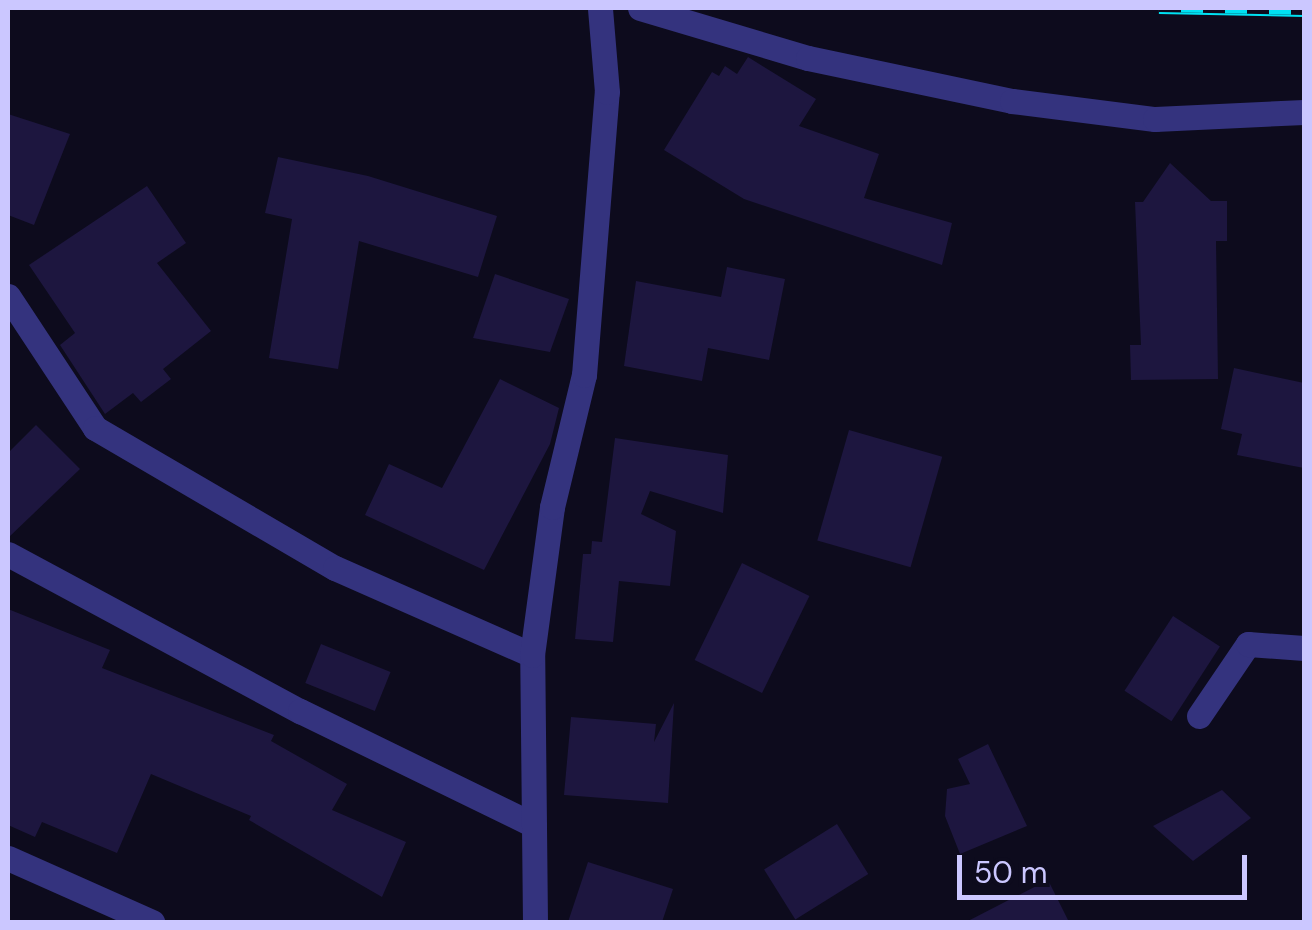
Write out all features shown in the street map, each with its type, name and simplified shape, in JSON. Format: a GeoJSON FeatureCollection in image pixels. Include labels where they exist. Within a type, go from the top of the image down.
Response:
{"type":"FeatureCollection","features":[{"type":"Feature","properties":{"kind":"street"},"geometry":{"type":"LineString","coordinates":[[535,922],[532,655],[552,507],[584,375],[607,92],[600,8]]}},
{"type":"Feature","properties":{"kind":"street"},"geometry":{"type":"LineString","coordinates":[[640,8],[808,58],[1012,100],[1156,119],[1304,112]]}},
{"type":"Feature","properties":{"kind":"street"},"geometry":{"type":"LineString","coordinates":[[8,296],[94,428],[335,568],[532,655]]}},
{"type":"Feature","properties":{"kind":"street"},"geometry":{"type":"LineString","coordinates":[[8,554],[300,712],[534,824]]}},
{"type":"Feature","properties":{"kind":"street"},"geometry":{"type":"LineString","coordinates":[[1199,716],[1248,644],[1304,648]]}},
{"type":"Feature","properties":{"kind":"street"},"geometry":{"type":"LineString","coordinates":[[8,858],[152,922]]}},
{"type":"Feature","properties":{"kind":"building"},"geometry":{"type":"Polygon","coordinates":[[[748,57],[816,99],[799,126],[879,154],[864,198],[952,223],[942,265],[744,199],[664,150],[712,72],[719,76],[725,66],[737,74],[748,57]]]}},
{"type":"Feature","properties":{"kind":"building"},"geometry":{"type":"Polygon","coordinates":[[[8,114],[70,134],[34,225],[8,215],[8,114]]]}},
{"type":"Feature","properties":{"kind":"building"},"geometry":{"type":"Polygon","coordinates":[[[278,157],[368,176],[497,216],[478,277],[359,241],[338,369],[269,358],[292,219],[265,213],[278,157]]]}},
{"type":"Feature","properties":{"kind":"building"},"geometry":{"type":"Polygon","coordinates":[[[1170,163],[1211,201],[1227,201],[1227,241],[1216,241],[1218,379],[1131,380],[1130,345],[1141,345],[1135,202],[1143,202],[1170,163]]]}},
{"type":"Feature","properties":{"kind":"building"},"geometry":{"type":"Polygon","coordinates":[[[147,186],[186,243],[157,263],[211,331],[163,369],[171,379],[141,402],[133,393],[105,414],[60,345],[75,333],[29,265],[147,186]]]}},
{"type":"Feature","properties":{"kind":"building"},"geometry":{"type":"Polygon","coordinates":[[[727,267],[785,279],[769,360],[708,348],[702,381],[624,366],[636,281],[721,297],[727,267]]]}},
{"type":"Feature","properties":{"kind":"building"},"geometry":{"type":"Polygon","coordinates":[[[495,274],[569,299],[550,352],[473,338],[495,274]]]}},
{"type":"Feature","properties":{"kind":"building"},"geometry":{"type":"Polygon","coordinates":[[[1234,368],[1304,383],[1304,468],[1237,455],[1242,434],[1221,429],[1234,368]]]}},
{"type":"Feature","properties":{"kind":"building"},"geometry":{"type":"Polygon","coordinates":[[[500,379],[559,408],[550,444],[484,570],[365,515],[389,464],[442,488],[500,379]]]}},
{"type":"Feature","properties":{"kind":"building"},"geometry":{"type":"Polygon","coordinates":[[[36,425],[80,469],[8,538],[8,453],[36,425]]]}},
{"type":"Feature","properties":{"kind":"building"},"geometry":{"type":"Polygon","coordinates":[[[849,430],[942,457],[911,567],[817,541],[849,430]]]}},
{"type":"Feature","properties":{"kind":"building"},"geometry":{"type":"Polygon","coordinates":[[[615,438],[728,455],[723,513],[650,491],[641,514],[676,531],[670,586],[619,581],[613,642],[575,639],[583,554],[591,554],[592,541],[602,542],[615,438]]]}},
{"type":"Feature","properties":{"kind":"building"},"geometry":{"type":"Polygon","coordinates":[[[742,563],[809,596],[762,693],[695,660],[742,563]]]}},
{"type":"Feature","properties":{"kind":"building"},"geometry":{"type":"Polygon","coordinates":[[[8,609],[110,650],[102,668],[274,735],[271,741],[347,784],[332,810],[406,842],[382,897],[249,820],[251,816],[151,774],[117,853],[42,822],[35,837],[8,825],[8,609]]]}},
{"type":"Feature","properties":{"kind":"building"},"geometry":{"type":"Polygon","coordinates":[[[1173,616],[1220,646],[1171,721],[1125,691],[1173,616]]]}},
{"type":"Feature","properties":{"kind":"building"},"geometry":{"type":"Polygon","coordinates":[[[321,644],[391,672],[375,711],[305,683],[321,644]]]}},
{"type":"Feature","properties":{"kind":"building"},"geometry":{"type":"Polygon","coordinates":[[[674,703],[668,803],[564,795],[571,717],[656,724],[654,742],[674,703]]]}},
{"type":"Feature","properties":{"kind":"building"},"geometry":{"type":"Polygon","coordinates":[[[988,744],[1027,826],[960,854],[945,816],[947,789],[970,784],[958,759],[988,744]]]}},
{"type":"Feature","properties":{"kind":"building"},"geometry":{"type":"Polygon","coordinates":[[[1222,790],[1251,818],[1193,861],[1153,826],[1222,790]]]}},
{"type":"Feature","properties":{"kind":"building"},"geometry":{"type":"Polygon","coordinates":[[[837,824],[868,874],[795,920],[764,870],[837,824]]]}},
{"type":"Feature","properties":{"kind":"building"},"geometry":{"type":"Polygon","coordinates":[[[588,862],[673,889],[662,922],[568,922],[588,862]]]}},
{"type":"Feature","properties":{"kind":"building"},"geometry":{"type":"Polygon","coordinates":[[[1048,880],[1069,922],[966,922],[1048,880]]]}},
{"type":"Feature","properties":{"kind":"railway"},"geometry":{"type":"LineString","coordinates":[[1159,8],[1304,11]]}}]}
